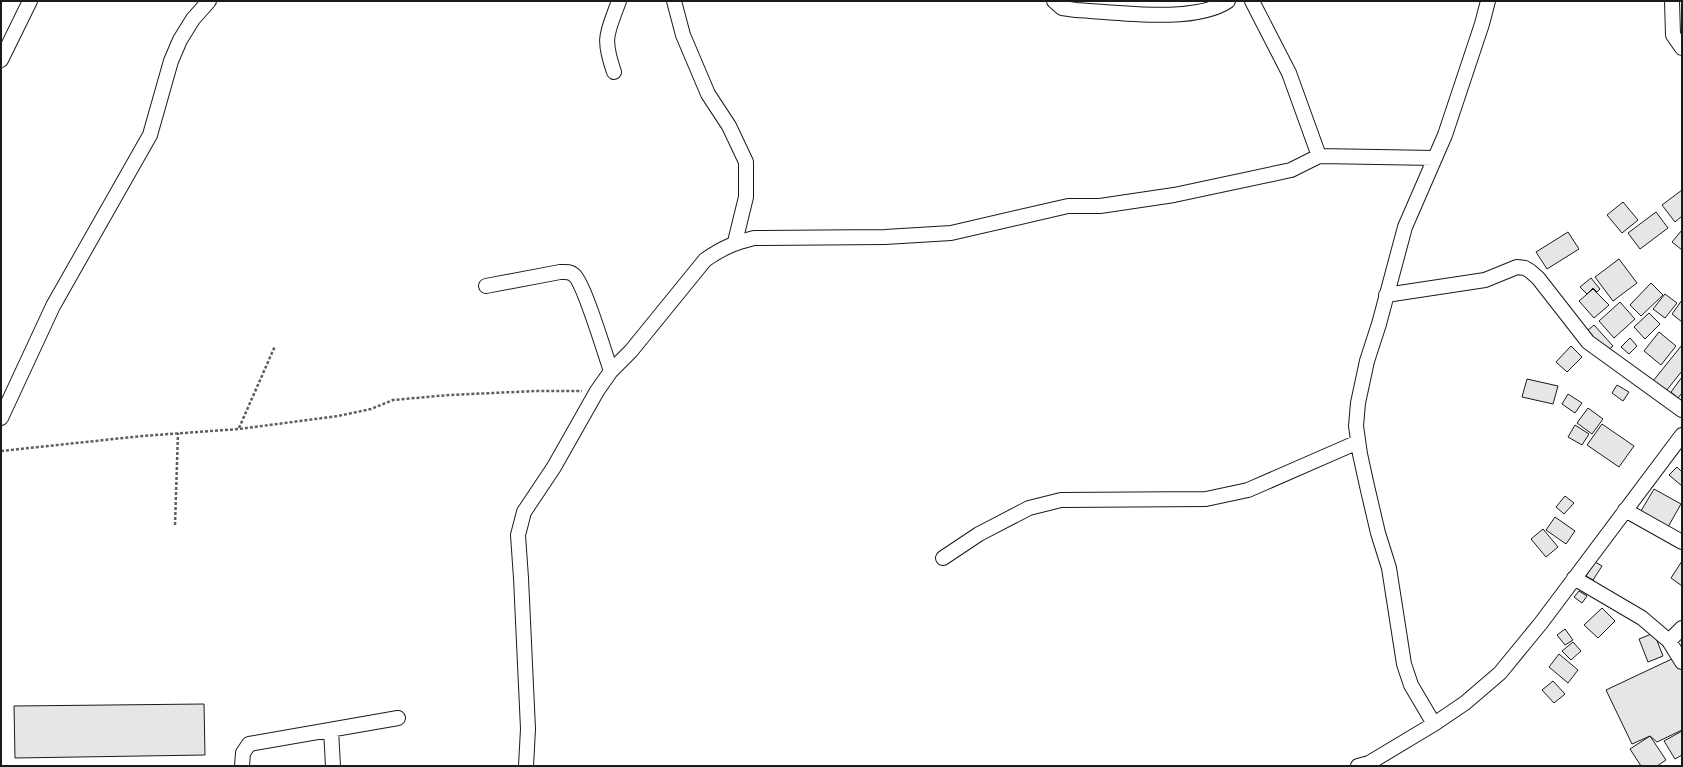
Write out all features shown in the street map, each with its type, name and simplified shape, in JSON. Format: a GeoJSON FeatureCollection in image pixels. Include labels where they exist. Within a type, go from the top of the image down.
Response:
{"type":"FeatureCollection","features":[{"type":"Feature","properties":{"kind":"street"},"geometry":{"type":"LineString","coordinates":[[1,60],[30,1]]}},
{"type":"Feature","properties":{"kind":"street"},"geometry":{"type":"LineString","coordinates":[[1,418],[53,306],[150,135],[171,61],[180,40],[192,19],[209,1]]}},
{"type":"Feature","properties":{"kind":"street"},"geometry":{"type":"LineString","coordinates":[[614,72],[606,42],[608,29],[619,1]]}},
{"type":"Feature","properties":{"kind":"street"},"geometry":{"type":"LineString","coordinates":[[674,1],[683,35],[708,94],[729,126],[746,162],[746,197],[735,242]]}},
{"type":"Feature","properties":{"kind":"street"},"geometry":{"type":"LineString","coordinates":[[1054,1],[1062,8],[1156,14],[1202,12],[1221,6],[1228,1]]}},
{"type":"Feature","properties":{"kind":"street"},"geometry":{"type":"LineString","coordinates":[[1252,1],[1289,73],[1319,156]]}},
{"type":"Feature","properties":{"kind":"street"},"geometry":{"type":"LineString","coordinates":[[1434,724],[1411,685],[1404,664],[1389,568],[1378,533],[1360,454],[1356,426],[1358,403],[1367,361],[1405,227],[1445,135],[1480,32],[1488,1]]}},
{"type":"Feature","properties":{"kind":"street"},"geometry":{"type":"LineString","coordinates":[[1672,1],[1673,35],[1682,48]]}},
{"type":"Feature","properties":{"kind":"street"},"geometry":{"type":"LineString","coordinates":[[526,766],[528,729],[518,535],[524,512],[554,467],[597,391],[611,371],[631,351],[705,260],[720,249],[735,242],[754,238],[885,237],[951,233],[1068,206],[1100,206],[1159,197],[1291,170],[1319,156],[1435,158]]}},
{"type":"Feature","properties":{"kind":"street"},"geometry":{"type":"LineString","coordinates":[[1386,295],[1485,280],[1517,267],[1525,268],[1530,270],[1538,278],[1588,342],[1682,410]]}},
{"type":"Feature","properties":{"kind":"street"},"geometry":{"type":"LineString","coordinates":[[486,286],[560,272],[569,272],[574,274],[578,278],[586,297],[611,371]]}},
{"type":"Feature","properties":{"kind":"street"},"geometry":{"type":"LineString","coordinates":[[1366,765],[1408,741],[1466,703],[1500,673],[1541,623],[1682,435]]}},
{"type":"Feature","properties":{"kind":"street"},"geometry":{"type":"LineString","coordinates":[[944,558],[980,534],[1029,508],[1061,500],[1206,499],[1248,490],[1358,442]]}},
{"type":"Feature","properties":{"kind":"street"},"geometry":{"type":"LineString","coordinates":[[1625,510],[1682,542]]}},
{"type":"Feature","properties":{"kind":"street"},"geometry":{"type":"LineString","coordinates":[[1574,578],[1642,618],[1669,641],[1682,662]]}},
{"type":"Feature","properties":{"kind":"street"},"geometry":{"type":"LineString","coordinates":[[1669,641],[1682,628]]}},
{"type":"Feature","properties":{"kind":"street"},"geometry":{"type":"LineString","coordinates":[[242,766],[242,753],[249,744],[398,718]]}},
{"type":"Feature","properties":{"kind":"street"},"geometry":{"type":"LineString","coordinates":[[331,730],[332,766]]}},
{"type":"Feature","properties":{"kind":"path"},"geometry":{"type":"LineString","coordinates":[[239,429],[275,346]]}},
{"type":"Feature","properties":{"kind":"path"},"geometry":{"type":"LineString","coordinates":[[1,452],[142,436],[239,429],[338,416],[370,409],[393,400],[449,395],[536,391],[597,391]]}},
{"type":"Feature","properties":{"kind":"path"},"geometry":{"type":"LineString","coordinates":[[175,525],[178,433]]}},
{"type":"Feature","properties":{"kind":"building"},"geometry":{"type":"Polygon","coordinates":[[[1682,190],[1682,216],[1675,222],[1662,205],[1682,190]]]}},
{"type":"Feature","properties":{"kind":"building"},"geometry":{"type":"Polygon","coordinates":[[[1623,202],[1638,220],[1622,233],[1607,215],[1623,202]]]}},
{"type":"Feature","properties":{"kind":"building"},"geometry":{"type":"Polygon","coordinates":[[[1656,212],[1668,228],[1640,249],[1628,233],[1656,212]]]}},
{"type":"Feature","properties":{"kind":"building"},"geometry":{"type":"Polygon","coordinates":[[[1682,230],[1682,250],[1672,242],[1682,230]]]}},
{"type":"Feature","properties":{"kind":"building"},"geometry":{"type":"Polygon","coordinates":[[[1568,232],[1579,249],[1547,269],[1536,252],[1568,232]]]}},
{"type":"Feature","properties":{"kind":"building"},"geometry":{"type":"Polygon","coordinates":[[[1619,259],[1637,283],[1613,301],[1595,277],[1619,259]]]}},
{"type":"Feature","properties":{"kind":"building"},"geometry":{"type":"Polygon","coordinates":[[[1591,278],[1600,289],[1597,292],[1593,288],[1587,294],[1580,287],[1591,278]]]}},
{"type":"Feature","properties":{"kind":"building"},"geometry":{"type":"Polygon","coordinates":[[[1651,283],[1663,295],[1641,316],[1630,305],[1651,283]]]}},
{"type":"Feature","properties":{"kind":"building"},"geometry":{"type":"Polygon","coordinates":[[[1593,289],[1609,305],[1594,318],[1579,301],[1593,289]]]}},
{"type":"Feature","properties":{"kind":"building"},"geometry":{"type":"Polygon","coordinates":[[[1665,294],[1677,303],[1665,318],[1653,309],[1665,294]]]}},
{"type":"Feature","properties":{"kind":"building"},"geometry":{"type":"Polygon","coordinates":[[[1682,300],[1682,322],[1672,314],[1682,300]]]}},
{"type":"Feature","properties":{"kind":"building"},"geometry":{"type":"Polygon","coordinates":[[[1620,302],[1635,319],[1614,338],[1599,321],[1620,302]]]}},
{"type":"Feature","properties":{"kind":"building"},"geometry":{"type":"Polygon","coordinates":[[[1649,313],[1660,324],[1645,339],[1634,327],[1649,313]]]}},
{"type":"Feature","properties":{"kind":"building"},"geometry":{"type":"Polygon","coordinates":[[[1594,325],[1613,346],[1606,352],[1588,330],[1594,325]]]}},
{"type":"Feature","properties":{"kind":"building"},"geometry":{"type":"Polygon","coordinates":[[[1659,332],[1676,346],[1661,365],[1644,351],[1659,332]]]}},
{"type":"Feature","properties":{"kind":"building"},"geometry":{"type":"Polygon","coordinates":[[[1630,338],[1637,346],[1629,354],[1621,347],[1630,338]]]}},
{"type":"Feature","properties":{"kind":"building"},"geometry":{"type":"Polygon","coordinates":[[[1682,345],[1682,371],[1666,391],[1653,381],[1682,345]]]}},
{"type":"Feature","properties":{"kind":"building"},"geometry":{"type":"Polygon","coordinates":[[[1571,346],[1582,357],[1567,372],[1556,362],[1571,346]]]}},
{"type":"Feature","properties":{"kind":"building"},"geometry":{"type":"Polygon","coordinates":[[[1682,377],[1682,393],[1678,398],[1671,392],[1682,377]]]}},
{"type":"Feature","properties":{"kind":"building"},"geometry":{"type":"Polygon","coordinates":[[[1527,379],[1558,386],[1553,404],[1522,397],[1527,379]]]}},
{"type":"Feature","properties":{"kind":"building"},"geometry":{"type":"Polygon","coordinates":[[[1617,385],[1629,392],[1623,401],[1612,393],[1617,385]]]}},
{"type":"Feature","properties":{"kind":"building"},"geometry":{"type":"Polygon","coordinates":[[[1568,394],[1582,403],[1575,413],[1562,404],[1568,394]]]}},
{"type":"Feature","properties":{"kind":"building"},"geometry":{"type":"Polygon","coordinates":[[[1588,408],[1603,419],[1592,434],[1577,423],[1588,408]]]}},
{"type":"Feature","properties":{"kind":"building"},"geometry":{"type":"Polygon","coordinates":[[[1602,424],[1634,446],[1619,467],[1587,445],[1602,424]]]}},
{"type":"Feature","properties":{"kind":"building"},"geometry":{"type":"Polygon","coordinates":[[[1575,425],[1589,434],[1582,445],[1568,437],[1575,425]]]}},
{"type":"Feature","properties":{"kind":"building"},"geometry":{"type":"Polygon","coordinates":[[[1677,467],[1682,472],[1682,486],[1669,475],[1677,467]]]}},
{"type":"Feature","properties":{"kind":"building"},"geometry":{"type":"Polygon","coordinates":[[[1654,489],[1681,504],[1668,527],[1641,511],[1654,489]]]}},
{"type":"Feature","properties":{"kind":"building"},"geometry":{"type":"Polygon","coordinates":[[[1565,496],[1574,503],[1564,514],[1556,507],[1565,496]]]}},
{"type":"Feature","properties":{"kind":"building"},"geometry":{"type":"Polygon","coordinates":[[[1555,517],[1575,531],[1566,544],[1546,530],[1555,517]]]}},
{"type":"Feature","properties":{"kind":"building"},"geometry":{"type":"Polygon","coordinates":[[[1543,529],[1558,547],[1546,557],[1531,539],[1543,529]]]}},
{"type":"Feature","properties":{"kind":"building"},"geometry":{"type":"Polygon","coordinates":[[[1682,561],[1682,586],[1671,578],[1682,561]]]}},
{"type":"Feature","properties":{"kind":"building"},"geometry":{"type":"Polygon","coordinates":[[[1595,562],[1602,566],[1593,580],[1586,576],[1595,562]]]}},
{"type":"Feature","properties":{"kind":"building"},"geometry":{"type":"Polygon","coordinates":[[[1579,591],[1587,596],[1582,603],[1574,597],[1579,591]]]}},
{"type":"Feature","properties":{"kind":"building"},"geometry":{"type":"Polygon","coordinates":[[[1602,608],[1615,621],[1598,638],[1584,625],[1602,608]]]}},
{"type":"Feature","properties":{"kind":"building"},"geometry":{"type":"Polygon","coordinates":[[[1565,629],[1573,640],[1565,645],[1557,635],[1565,629]]]}},
{"type":"Feature","properties":{"kind":"building"},"geometry":{"type":"Polygon","coordinates":[[[1654,633],[1663,656],[1648,662],[1639,639],[1654,633]]]}},
{"type":"Feature","properties":{"kind":"building"},"geometry":{"type":"Polygon","coordinates":[[[1573,642],[1581,651],[1571,660],[1562,651],[1573,642]]]}},
{"type":"Feature","properties":{"kind":"building"},"geometry":{"type":"Polygon","coordinates":[[[1559,654],[1578,670],[1568,683],[1549,667],[1559,654]]]}},
{"type":"Feature","properties":{"kind":"building"},"geometry":{"type":"Polygon","coordinates":[[[1676,657],[1682,669],[1682,730],[1657,742],[1650,736],[1632,744],[1606,690],[1676,657]]]}},
{"type":"Feature","properties":{"kind":"building"},"geometry":{"type":"Polygon","coordinates":[[[1553,681],[1565,694],[1554,703],[1542,690],[1553,681]]]}},
{"type":"Feature","properties":{"kind":"building"},"geometry":{"type":"Polygon","coordinates":[[[204,704],[205,755],[15,758],[14,706],[204,704]]]}},
{"type":"Feature","properties":{"kind":"building"},"geometry":{"type":"Polygon","coordinates":[[[1682,731],[1682,755],[1675,759],[1664,741],[1682,731]]]}},
{"type":"Feature","properties":{"kind":"building"},"geometry":{"type":"Polygon","coordinates":[[[1650,736],[1666,760],[1657,766],[1641,766],[1630,749],[1650,736]]]}}]}
